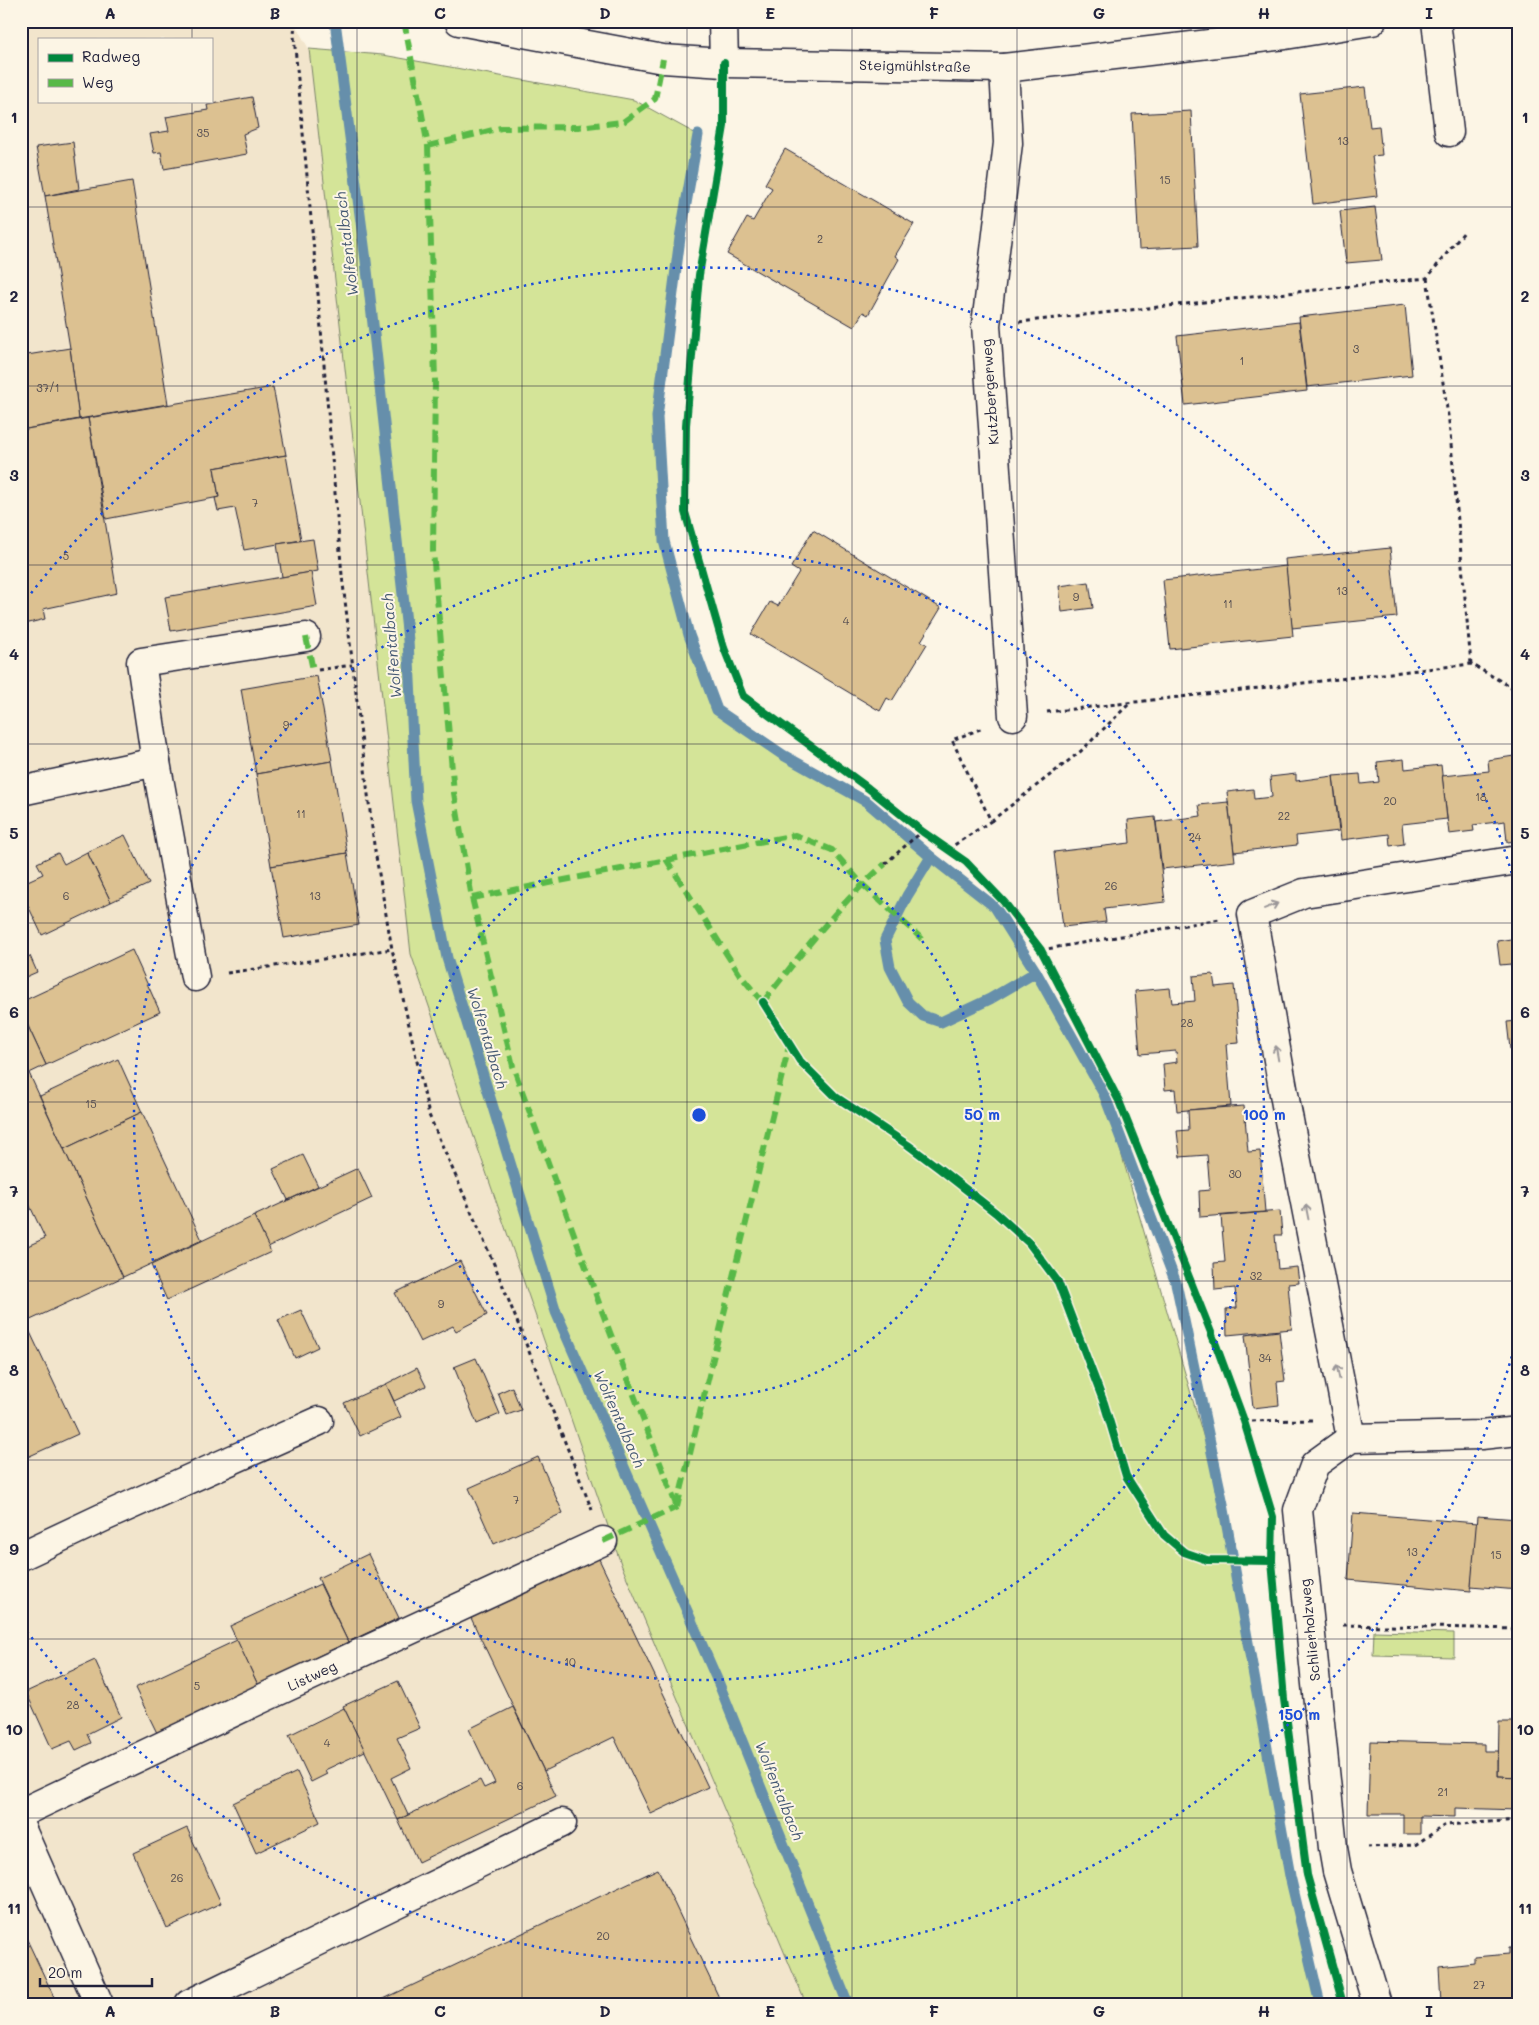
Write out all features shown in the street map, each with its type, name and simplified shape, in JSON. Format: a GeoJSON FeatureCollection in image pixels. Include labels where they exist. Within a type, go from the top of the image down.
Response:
{"type":"FeatureCollection","features":[{"type":"Feature","properties":{"kind":"street","name":"Steigmühlstraße"},"geometry":{"type":"LineString","coordinates":[[459,21],[663,60],[724,63],[1004,68],[1285,35],[1372,21]]}},
{"type":"Feature","properties":{"kind":"street"},"geometry":{"type":"LineString","coordinates":[[723,21],[724,63]]}},
{"type":"Feature","properties":{"kind":"street"},"geometry":{"type":"LineString","coordinates":[[1436,21],[1449,132]]}},
{"type":"Feature","properties":{"kind":"street","name":"Kutzbergerweg"},"geometry":{"type":"LineString","coordinates":[[1004,68],[1008,143],[986,325],[1013,716]]}},
{"type":"Feature","properties":{"kind":"street"},"geometry":{"type":"LineString","coordinates":[[195,978],[140,662],[306,637]]}},
{"type":"Feature","properties":{"kind":"street"},"geometry":{"type":"LineString","coordinates":[[21,791],[156,762]]}},
{"type":"Feature","properties":{"kind":"street"},"geometry":{"type":"LineString","coordinates":[[1518,860],[1304,893],[1252,914],[1286,1105],[1349,1429],[1480,1434],[1518,1431]]}},
{"type":"Feature","properties":{"kind":"street"},"geometry":{"type":"LineString","coordinates":[[21,1556],[104,1516],[319,1421]]}},
{"type":"Feature","properties":{"kind":"street","name":"Schlierholzweg"},"geometry":{"type":"LineString","coordinates":[[1349,1429],[1314,1464],[1298,1510],[1333,1848],[1337,1871],[1377,2004]]}},
{"type":"Feature","properties":{"kind":"street","name":"Listweg"},"geometry":{"type":"LineString","coordinates":[[21,1813],[261,1699],[603,1541]]}},
{"type":"Feature","properties":{"kind":"street"},"geometry":{"type":"LineString","coordinates":[[189,2004],[562,1823]]}},
{"type":"Feature","properties":{"kind":"street"},"geometry":{"type":"LineString","coordinates":[[21,1828],[99,2004]]}},
{"type":"Feature","properties":{"kind":"path"},"geometry":{"type":"LineString","coordinates":[[295,21],[294,36],[342,575],[374,845],[392,949],[429,1115],[497,1271],[580,1478],[603,1541]]}},
{"type":"Feature","properties":{"kind":"path"},"geometry":{"type":"LineString","coordinates":[[986,325],[1427,278],[1464,232]]}},
{"type":"Feature","properties":{"kind":"path"},"geometry":{"type":"LineString","coordinates":[[1427,278],[1449,422],[1471,664]]}},
{"type":"Feature","properties":{"kind":"path"},"geometry":{"type":"LineString","coordinates":[[991,821],[952,740],[1013,716],[1471,664],[1518,691]]}},
{"type":"Feature","properties":{"kind":"path"},"geometry":{"type":"LineString","coordinates":[[313,670],[352,665]]}},
{"type":"Feature","properties":{"kind":"path"},"geometry":{"type":"LineString","coordinates":[[948,849],[991,821],[1081,751],[1131,702]]}},
{"type":"Feature","properties":{"kind":"path"},"geometry":{"type":"LineString","coordinates":[[885,864],[923,832]]}},
{"type":"Feature","properties":{"kind":"path"},"geometry":{"type":"LineString","coordinates":[[1041,950],[1252,914]]}},
{"type":"Feature","properties":{"kind":"path"},"geometry":{"type":"LineString","coordinates":[[195,978],[392,949]]}},
{"type":"Feature","properties":{"kind":"path"},"geometry":{"type":"LineString","coordinates":[[1244,1421],[1349,1429]]}},
{"type":"Feature","properties":{"kind":"path"},"geometry":{"type":"LineString","coordinates":[[1310,1624],[1518,1629]]}},
{"type":"Feature","properties":{"kind":"path"},"geometry":{"type":"LineString","coordinates":[[1333,1848],[1415,1845],[1445,1825],[1518,1820]]}},
{"type":"Feature","properties":{"kind":"shaded area"},"geometry":{"type":"Polygon","coordinates":[[[21,21],[293,21],[309,49],[411,954],[621,1564],[806,2004],[21,2004],[21,21]]]}},
{"type":"Feature","properties":{"kind":"green space"},"geometry":{"type":"Polygon","coordinates":[[[309,49],[383,55],[634,100],[698,135],[680,238],[657,417],[664,541],[689,635],[717,710],[783,755],[867,802],[931,857],[995,907],[1036,972],[1104,1094],[1223,1504],[1290,1876],[1320,2004],[806,2004],[621,1564],[411,954],[309,49]]]}},
{"type":"Feature","properties":{"kind":"green space"},"geometry":{"type":"Polygon","coordinates":[[[1374,1631],[1454,1633],[1454,1657],[1373,1655],[1374,1631]]]}},
{"type":"Feature","properties":{"kind":"building"},"geometry":{"type":"Polygon","coordinates":[[[785,21],[873,21],[873,23],[785,21]]]}},
{"type":"Feature","properties":{"kind":"building"},"geometry":{"type":"Polygon","coordinates":[[[1365,87],[1370,127],[1379,126],[1382,155],[1372,156],[1377,196],[1313,204],[1300,94],[1365,87]]]}},
{"type":"Feature","properties":{"kind":"building"},"geometry":{"type":"Polygon","coordinates":[[[252,97],[258,128],[243,134],[247,154],[164,169],[161,152],[154,153],[150,134],[169,131],[166,117],[208,110],[207,105],[252,97]]]}},
{"type":"Feature","properties":{"kind":"building"},"geometry":{"type":"Polygon","coordinates":[[[1191,111],[1198,246],[1139,249],[1132,114],[1191,111]]]}},
{"type":"Feature","properties":{"kind":"building"},"geometry":{"type":"Polygon","coordinates":[[[73,142],[79,189],[45,196],[36,147],[73,142]]]}},
{"type":"Feature","properties":{"kind":"building"},"geometry":{"type":"Polygon","coordinates":[[[785,149],[914,224],[895,256],[899,259],[868,315],[863,312],[854,327],[727,254],[747,218],[753,221],[772,188],[765,184],[785,149]]]}},
{"type":"Feature","properties":{"kind":"building"},"geometry":{"type":"Polygon","coordinates":[[[132,181],[168,404],[79,419],[70,348],[45,196],[132,181]]]}},
{"type":"Feature","properties":{"kind":"building"},"geometry":{"type":"Polygon","coordinates":[[[1375,207],[1382,260],[1346,263],[1340,211],[1375,207]]]}},
{"type":"Feature","properties":{"kind":"building"},"geometry":{"type":"Polygon","coordinates":[[[1405,305],[1412,375],[1307,387],[1299,317],[1405,305]]]}},
{"type":"Feature","properties":{"kind":"building"},"geometry":{"type":"Polygon","coordinates":[[[1299,322],[1307,391],[1185,405],[1177,336],[1299,322]]]}},
{"type":"Feature","properties":{"kind":"building"},"geometry":{"type":"Polygon","coordinates":[[[70,348],[79,419],[21,430],[21,356],[70,348]]]}},
{"type":"Feature","properties":{"kind":"building"},"geometry":{"type":"Polygon","coordinates":[[[273,387],[286,455],[214,468],[219,497],[106,519],[88,418],[273,387]]]}},
{"type":"Feature","properties":{"kind":"building"},"geometry":{"type":"Polygon","coordinates":[[[88,418],[117,593],[43,609],[45,619],[21,625],[21,430],[88,418]]]}},
{"type":"Feature","properties":{"kind":"building"},"geometry":{"type":"Polygon","coordinates":[[[286,455],[301,540],[244,550],[235,508],[218,511],[215,498],[219,497],[214,468],[286,455]]]}},
{"type":"Feature","properties":{"kind":"building"},"geometry":{"type":"Polygon","coordinates":[[[813,530],[941,608],[921,641],[927,644],[892,701],[887,698],[880,711],[751,634],[770,602],[778,606],[799,572],[791,567],[813,530]]]}},
{"type":"Feature","properties":{"kind":"building"},"geometry":{"type":"Polygon","coordinates":[[[313,539],[318,571],[282,577],[277,544],[313,539]]]}},
{"type":"Feature","properties":{"kind":"building"},"geometry":{"type":"Polygon","coordinates":[[[1390,548],[1397,617],[1292,628],[1285,559],[1390,548]]]}},
{"type":"Feature","properties":{"kind":"building"},"geometry":{"type":"Polygon","coordinates":[[[1286,566],[1293,636],[1170,649],[1163,580],[1286,566]]]}},
{"type":"Feature","properties":{"kind":"building"},"geometry":{"type":"Polygon","coordinates":[[[311,572],[317,606],[171,631],[165,597],[311,572]]]}},
{"type":"Feature","properties":{"kind":"building"},"geometry":{"type":"Polygon","coordinates":[[[1089,582],[1093,608],[1062,612],[1059,586],[1089,582]]]}},
{"type":"Feature","properties":{"kind":"building"},"geometry":{"type":"Polygon","coordinates":[[[317,676],[332,761],[256,774],[241,689],[317,676]]]}},
{"type":"Feature","properties":{"kind":"building"},"geometry":{"type":"Polygon","coordinates":[[[1514,756],[1515,766],[1518,766],[1518,841],[1507,842],[1505,821],[1473,825],[1474,831],[1449,834],[1442,776],[1489,771],[1488,760],[1514,756]]]}},
{"type":"Feature","properties":{"kind":"building"},"geometry":{"type":"Polygon","coordinates":[[[1404,759],[1405,769],[1441,765],[1447,819],[1402,824],[1404,844],[1390,846],[1389,834],[1341,840],[1333,776],[1360,774],[1361,784],[1379,782],[1377,762],[1404,759]]]}},
{"type":"Feature","properties":{"kind":"building"},"geometry":{"type":"Polygon","coordinates":[[[332,761],[347,853],[271,866],[256,774],[332,761]]]}},
{"type":"Feature","properties":{"kind":"building"},"geometry":{"type":"Polygon","coordinates":[[[1296,774],[1296,781],[1333,776],[1339,831],[1296,836],[1297,845],[1234,852],[1227,792],[1253,789],[1254,799],[1272,797],[1270,777],[1296,774]]]}},
{"type":"Feature","properties":{"kind":"building"},"geometry":{"type":"Polygon","coordinates":[[[1228,802],[1235,861],[1162,869],[1156,822],[1201,816],[1199,805],[1228,802]]]}},
{"type":"Feature","properties":{"kind":"building"},"geometry":{"type":"Polygon","coordinates":[[[1155,817],[1165,902],[1104,909],[1106,922],[1063,927],[1054,852],[1130,843],[1128,820],[1155,817]]]}},
{"type":"Feature","properties":{"kind":"building"},"geometry":{"type":"Polygon","coordinates":[[[125,835],[149,884],[111,902],[87,852],[125,835]]]}},
{"type":"Feature","properties":{"kind":"building"},"geometry":{"type":"Polygon","coordinates":[[[87,852],[111,902],[42,935],[21,891],[21,884],[43,874],[37,863],[58,853],[64,864],[87,852]]]}},
{"type":"Feature","properties":{"kind":"building"},"geometry":{"type":"Polygon","coordinates":[[[347,853],[359,925],[284,938],[271,866],[347,853]]]}},
{"type":"Feature","properties":{"kind":"building"},"geometry":{"type":"Polygon","coordinates":[[[1518,938],[1518,1018],[1511,964],[1500,965],[1497,941],[1518,938]]]}},
{"type":"Feature","properties":{"kind":"building"},"geometry":{"type":"Polygon","coordinates":[[[132,950],[160,1012],[46,1065],[21,1011],[21,1002],[132,950]]]}},
{"type":"Feature","properties":{"kind":"building"},"geometry":{"type":"Polygon","coordinates":[[[30,956],[37,972],[21,979],[21,960],[30,956]]]}},
{"type":"Feature","properties":{"kind":"building"},"geometry":{"type":"Polygon","coordinates":[[[1213,974],[1215,987],[1234,985],[1239,1043],[1226,1044],[1231,1106],[1177,1111],[1175,1089],[1165,1090],[1163,1064],[1177,1062],[1176,1051],[1140,1054],[1135,991],[1170,988],[1172,1003],[1195,1001],[1193,976],[1213,974]]]}},
{"type":"Feature","properties":{"kind":"building"},"geometry":{"type":"Polygon","coordinates":[[[21,1011],[46,1065],[21,1077],[21,1011]]]}},
{"type":"Feature","properties":{"kind":"building"},"geometry":{"type":"Polygon","coordinates":[[[1518,1021],[1518,1048],[1510,1049],[1507,1022],[1518,1021]]]}},
{"type":"Feature","properties":{"kind":"building"},"geometry":{"type":"Polygon","coordinates":[[[118,1059],[142,1112],[64,1149],[40,1096],[118,1059]]]}},
{"type":"Feature","properties":{"kind":"building"},"geometry":{"type":"Polygon","coordinates":[[[29,1073],[123,1277],[26,1322],[21,1313],[21,1249],[45,1238],[21,1187],[21,1077],[29,1073]]]}},
{"type":"Feature","properties":{"kind":"building"},"geometry":{"type":"Polygon","coordinates":[[[1244,1106],[1248,1152],[1260,1151],[1265,1212],[1200,1217],[1199,1191],[1210,1190],[1207,1155],[1180,1157],[1177,1131],[1189,1130],[1188,1110],[1244,1106]]]}},
{"type":"Feature","properties":{"kind":"building"},"geometry":{"type":"Polygon","coordinates":[[[142,1112],[202,1240],[123,1277],[64,1149],[142,1112]]]}},
{"type":"Feature","properties":{"kind":"building"},"geometry":{"type":"Polygon","coordinates":[[[303,1155],[318,1186],[288,1200],[273,1169],[303,1155]]]}},
{"type":"Feature","properties":{"kind":"building"},"geometry":{"type":"Polygon","coordinates":[[[358,1168],[372,1198],[268,1247],[254,1216],[358,1168]]]}},
{"type":"Feature","properties":{"kind":"building"},"geometry":{"type":"Polygon","coordinates":[[[1280,1211],[1282,1235],[1275,1235],[1278,1269],[1297,1267],[1299,1283],[1288,1284],[1292,1329],[1227,1335],[1226,1309],[1237,1308],[1235,1288],[1215,1290],[1214,1263],[1225,1262],[1221,1216],[1280,1211]]]}},
{"type":"Feature","properties":{"kind":"building"},"geometry":{"type":"Polygon","coordinates":[[[254,1216],[271,1252],[167,1300],[151,1265],[254,1216]]]}},
{"type":"Feature","properties":{"kind":"building"},"geometry":{"type":"Polygon","coordinates":[[[460,1261],[487,1315],[456,1331],[453,1326],[420,1342],[395,1293],[460,1261]]]}},
{"type":"Feature","properties":{"kind":"building"},"geometry":{"type":"Polygon","coordinates":[[[301,1310],[318,1347],[295,1358],[278,1320],[301,1310]]]}},
{"type":"Feature","properties":{"kind":"building"},"geometry":{"type":"Polygon","coordinates":[[[21,1313],[78,1434],[21,1460],[21,1313]]]}},
{"type":"Feature","properties":{"kind":"building"},"geometry":{"type":"Polygon","coordinates":[[[1279,1331],[1285,1381],[1277,1382],[1279,1405],[1253,1408],[1245,1335],[1279,1331]]]}},
{"type":"Feature","properties":{"kind":"building"},"geometry":{"type":"Polygon","coordinates":[[[476,1358],[500,1414],[477,1424],[454,1367],[476,1358]]]}},
{"type":"Feature","properties":{"kind":"building"},"geometry":{"type":"Polygon","coordinates":[[[417,1368],[426,1386],[394,1401],[386,1384],[417,1368]]]}},
{"type":"Feature","properties":{"kind":"building"},"geometry":{"type":"Polygon","coordinates":[[[386,1384],[401,1417],[360,1436],[344,1403],[386,1384]]]}},
{"type":"Feature","properties":{"kind":"building"},"geometry":{"type":"Polygon","coordinates":[[[512,1387],[521,1410],[507,1415],[498,1393],[512,1387]]]}},
{"type":"Feature","properties":{"kind":"building"},"geometry":{"type":"Polygon","coordinates":[[[538,1457],[563,1513],[494,1544],[469,1488],[538,1457]]]}},
{"type":"Feature","properties":{"kind":"building"},"geometry":{"type":"Polygon","coordinates":[[[1353,1513],[1477,1523],[1471,1591],[1348,1580],[1353,1513]]]}},
{"type":"Feature","properties":{"kind":"building"},"geometry":{"type":"Polygon","coordinates":[[[1477,1516],[1518,1519],[1518,1590],[1471,1586],[1477,1516]]]}},
{"type":"Feature","properties":{"kind":"building"},"geometry":{"type":"Polygon","coordinates":[[[368,1554],[399,1618],[348,1642],[318,1578],[368,1554]]]}},
{"type":"Feature","properties":{"kind":"building"},"geometry":{"type":"Polygon","coordinates":[[[598,1557],[708,1787],[651,1814],[614,1737],[544,1771],[471,1618],[598,1557]]]}},
{"type":"Feature","properties":{"kind":"building"},"geometry":{"type":"Polygon","coordinates":[[[320,1584],[348,1642],[258,1685],[230,1626],[320,1584]]]}},
{"type":"Feature","properties":{"kind":"building"},"geometry":{"type":"Polygon","coordinates":[[[237,1640],[258,1685],[157,1733],[135,1688],[237,1640]]]}},
{"type":"Feature","properties":{"kind":"building"},"geometry":{"type":"Polygon","coordinates":[[[95,1660],[121,1717],[87,1734],[91,1743],[76,1750],[71,1741],[52,1749],[26,1692],[95,1660]]]}},
{"type":"Feature","properties":{"kind":"building"},"geometry":{"type":"Polygon","coordinates":[[[398,1681],[420,1728],[397,1738],[411,1768],[391,1778],[408,1815],[398,1820],[343,1706],[398,1681]]]}},
{"type":"Feature","properties":{"kind":"building"},"geometry":{"type":"Polygon","coordinates":[[[513,1707],[556,1796],[418,1862],[398,1820],[480,1780],[484,1788],[495,1783],[469,1729],[513,1707]]]}},
{"type":"Feature","properties":{"kind":"building"},"geometry":{"type":"Polygon","coordinates":[[[344,1708],[365,1751],[325,1770],[327,1774],[311,1782],[289,1735],[344,1708]]]}},
{"type":"Feature","properties":{"kind":"building"},"geometry":{"type":"Polygon","coordinates":[[[1499,1722],[1518,1722],[1518,1777],[1498,1776],[1499,1722]]]}},
{"type":"Feature","properties":{"kind":"building"},"geometry":{"type":"Polygon","coordinates":[[[1370,1741],[1484,1744],[1484,1751],[1498,1751],[1498,1776],[1518,1777],[1517,1810],[1455,1808],[1455,1817],[1420,1816],[1420,1834],[1403,1834],[1403,1814],[1368,1814],[1370,1741]]]}},
{"type":"Feature","properties":{"kind":"building"},"geometry":{"type":"Polygon","coordinates":[[[297,1772],[320,1822],[256,1853],[233,1803],[297,1772]]]}},
{"type":"Feature","properties":{"kind":"building"},"geometry":{"type":"Polygon","coordinates":[[[187,1828],[221,1903],[167,1928],[133,1853],[187,1828]]]}},
{"type":"Feature","properties":{"kind":"building"},"geometry":{"type":"Polygon","coordinates":[[[658,1869],[722,2004],[373,2004],[658,1869]]]}},
{"type":"Feature","properties":{"kind":"building"},"geometry":{"type":"Polygon","coordinates":[[[21,1927],[55,1999],[44,2004],[21,2004],[21,1927]]]}},
{"type":"Feature","properties":{"kind":"building"},"geometry":{"type":"Polygon","coordinates":[[[1509,1948],[1518,1948],[1518,2004],[1441,2004],[1439,1967],[1474,1963],[1474,1957],[1509,1954],[1509,1948]]]}},
{"type":"Feature","properties":{"kind":"waterway","name":"Wolfentalbach"},"geometry":{"type":"LineString","coordinates":[[335,21],[366,261],[408,640],[416,801],[447,958],[556,1312],[719,1684],[848,2004]]}},
{"type":"Feature","properties":{"kind":"waterway"},"geometry":{"type":"LineString","coordinates":[[698,135],[680,238],[657,417],[664,541],[689,635],[717,710],[783,755],[867,802],[931,857],[995,907],[1036,972],[1104,1094],[1176,1283],[1223,1504],[1290,1876],[1320,2004]]}},
{"type":"Feature","properties":{"kind":"waterway"},"geometry":{"type":"LineString","coordinates":[[931,857],[907,896],[885,940],[890,967],[908,1002],[923,1016],[941,1022],[990,999],[1036,972]]}},
{"type":"Feature","properties":{"kind":"marked path"},"geometry":{"type":"LineString","coordinates":[[404,21],[428,146],[435,380],[433,551],[454,793],[472,898],[513,1066],[603,1314],[677,1507]]}},
{"type":"Feature","properties":{"kind":"marked path"},"geometry":{"type":"LineString","coordinates":[[428,146],[501,128],[578,127],[623,122],[655,99],[663,59]]}},
{"type":"Feature","properties":{"kind":"marked path"},"geometry":{"type":"LineString","coordinates":[[306,637],[313,670]]}},
{"type":"Feature","properties":{"kind":"marked path"},"geometry":{"type":"LineString","coordinates":[[472,898],[795,835],[832,850],[862,884],[922,939]]}},
{"type":"Feature","properties":{"kind":"marked path"},"geometry":{"type":"LineString","coordinates":[[666,859],[740,975],[765,1005]]}},
{"type":"Feature","properties":{"kind":"marked path"},"geometry":{"type":"LineString","coordinates":[[763,1002],[836,913],[885,864]]}},
{"type":"Feature","properties":{"kind":"marked path"},"geometry":{"type":"LineString","coordinates":[[677,1507],[789,1046]]}},
{"type":"Feature","properties":{"kind":"marked path"},"geometry":{"type":"LineString","coordinates":[[603,1541],[677,1507]]}},
{"type":"Feature","properties":{"kind":"cycle path"},"geometry":{"type":"LineString","coordinates":[[724,63],[724,126],[699,275],[686,425],[685,512],[724,648],[743,696],[868,788],[923,832],[966,862],[1004,902],[1041,950],[1119,1101],[1216,1345],[1244,1421],[1273,1517],[1272,1561],[1284,1699],[1307,1875],[1343,2004]]}},
{"type":"Feature","properties":{"kind":"cycle path"},"geometry":{"type":"LineString","coordinates":[[763,1002],[800,1061],[836,1097],[908,1145],[940,1169],[996,1213],[1029,1243],[1058,1282],[1104,1403],[1126,1476],[1164,1535],[1184,1552],[1207,1560],[1272,1561]]}}]}
